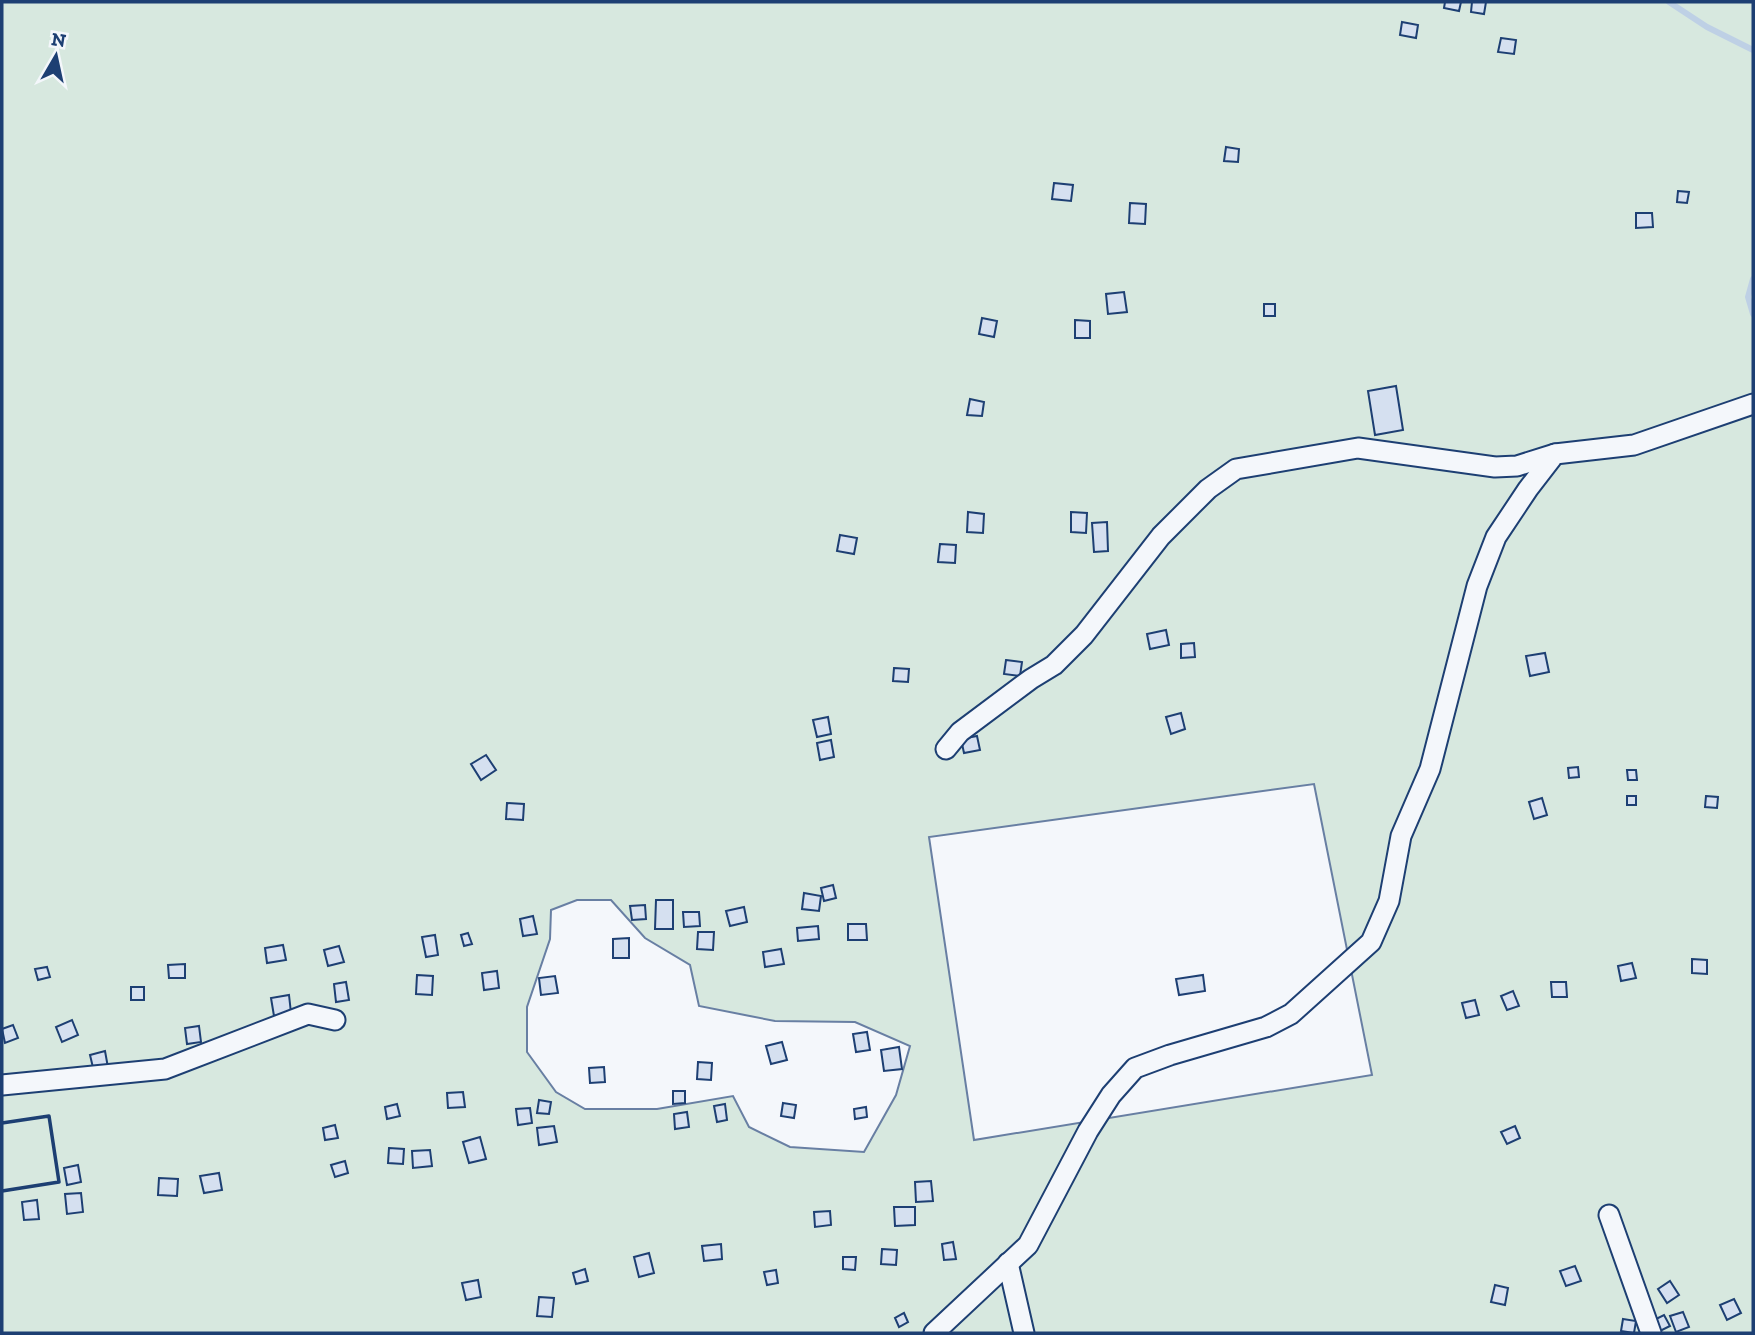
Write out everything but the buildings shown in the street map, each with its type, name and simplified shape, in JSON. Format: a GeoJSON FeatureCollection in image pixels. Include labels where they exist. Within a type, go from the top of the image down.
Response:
{"type":"FeatureCollection","features":[{"type":"Feature","properties":{"kind":"street"},"geometry":{"type":"LineString","coordinates":[[946,749],[960,732],[1054,665],[1084,635],[1161,536],[1208,489],[1236,469],[1358,448],[1495,467],[1517,466],[1555,454],[1634,445],[1753,404]]}},
{"type":"Feature","properties":{"kind":"street"},"geometry":{"type":"LineString","coordinates":[[934,1333],[1028,1245],[1088,1131],[1111,1095],[1135,1068],[1266,1027],[1291,1014],[1371,942],[1389,901],[1401,836],[1430,769],[1478,586],[1496,537],[1555,454]]}},
{"type":"Feature","properties":{"kind":"street"},"geometry":{"type":"LineString","coordinates":[[2,1085],[165,1069],[308,1014],[335,1020]]}},
{"type":"Feature","properties":{"kind":"street"},"geometry":{"type":"LineString","coordinates":[[1609,1216],[1651,1333]]}},
{"type":"Feature","properties":{"kind":"street"},"geometry":{"type":"LineString","coordinates":[[1008,1263],[1024,1333]]}},
{"type":"Feature","properties":{"kind":"shaded area"},"geometry":{"type":"Polygon","coordinates":[[[2,2],[1753,2],[1753,1333],[2,1333],[2,2]],[[1314,784],[929,837],[974,1140],[1372,1075],[1314,784]],[[577,900],[551,910],[550,939],[527,1007],[527,1052],[556,1092],[585,1109],[657,1109],[733,1096],[749,1127],[790,1147],[864,1152],[896,1095],[910,1046],[855,1022],[775,1021],[699,1006],[690,965],[645,938],[611,900],[577,900]]]}},
{"type":"Feature","properties":{"kind":"waterway"},"geometry":{"type":"LineString","coordinates":[[1669,2],[1707,27],[1753,50]]}},
{"type":"Feature","properties":{"kind":"waterway"},"geometry":{"type":"LineString","coordinates":[[1753,279],[1748,297],[1753,314]]}},
{"type":"Feature","properties":{"kind":"wall"},"geometry":{"type":"LineString","coordinates":[[2,1123],[49,1116],[59,1182],[2,1191]]}}]}
